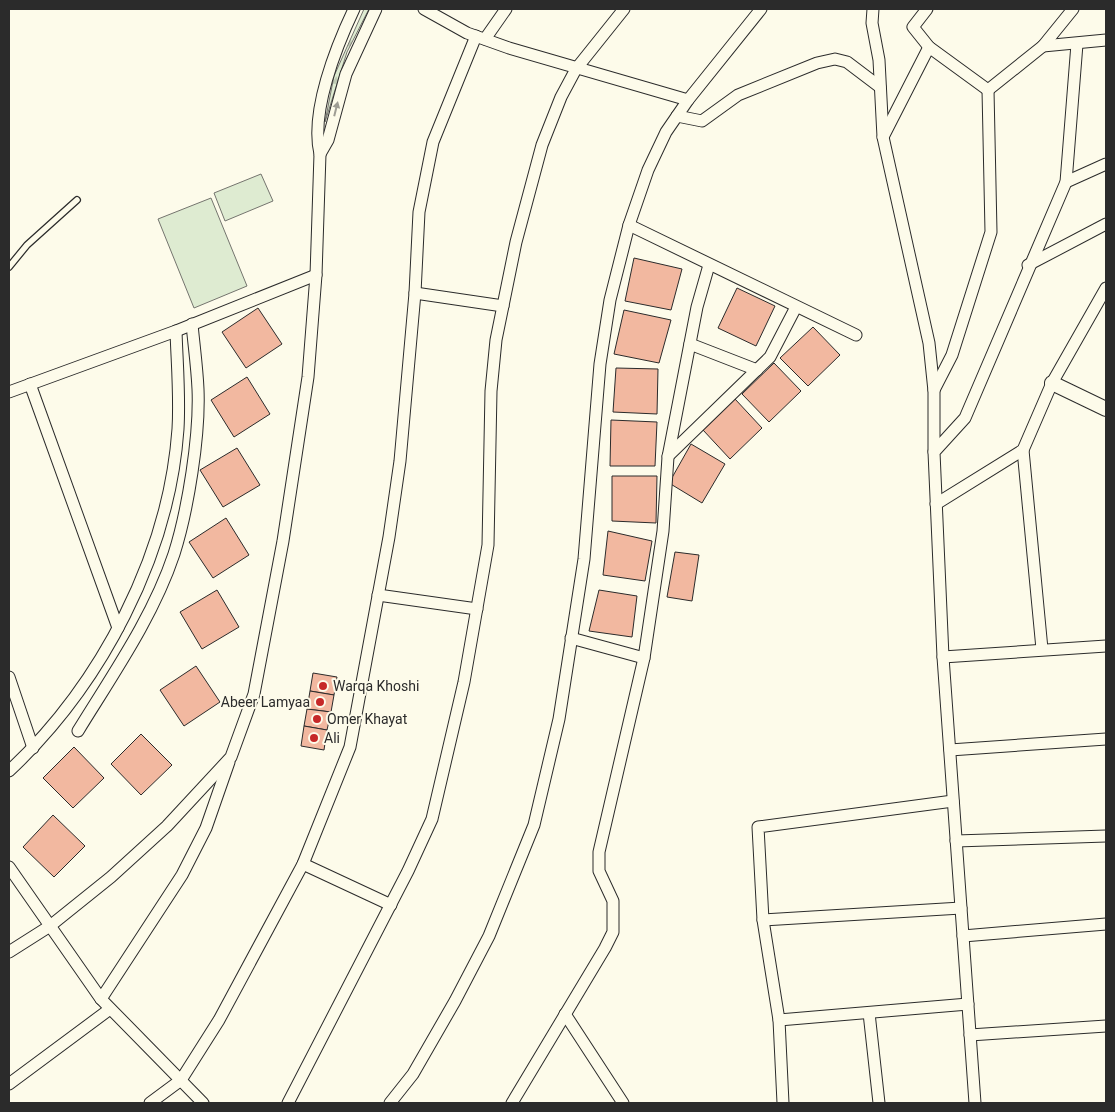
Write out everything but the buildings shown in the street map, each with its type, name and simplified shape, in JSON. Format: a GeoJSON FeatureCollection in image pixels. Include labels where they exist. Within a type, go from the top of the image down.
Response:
{"type":"FeatureCollection","features":[{"type":"Feature","properties":{"kind":"street"},"geometry":{"type":"LineString","coordinates":[[101,999],[182,874],[206,828],[254,694],[283,541],[308,377],[316,275],[320,154],[316,138],[326,84],[337,48],[354,9]]}},
{"type":"Feature","properties":{"kind":"street"},"geometry":{"type":"LineString","coordinates":[[320,154],[328,140],[346,74],[376,9]]}},
{"type":"Feature","properties":{"kind":"street"},"geometry":{"type":"LineString","coordinates":[[424,9],[481,38],[576,69],[688,100]]}},
{"type":"Feature","properties":{"kind":"street"},"geometry":{"type":"LineString","coordinates":[[150,1103],[181,1080],[219,1020],[303,864],[350,747],[400,461],[415,293],[419,212],[433,142],[481,38],[506,9]]}},
{"type":"Feature","properties":{"kind":"street"},"geometry":{"type":"LineString","coordinates":[[288,1103],[391,905],[432,818],[464,682],[488,545],[491,391],[496,340],[516,242],[542,145],[561,97],[576,69],[624,9]]}},
{"type":"Feature","properties":{"kind":"street"},"geometry":{"type":"LineString","coordinates":[[390,1103],[413,1074],[434,1040],[489,936],[534,825],[559,720],[584,559],[600,364],[610,300],[629,225],[648,170],[666,132],[688,100],[761,9]]}},
{"type":"Feature","properties":{"kind":"street"},"geometry":{"type":"LineString","coordinates":[[872,9],[883,137],[929,343],[934,391],[934,452],[943,657],[975,1103]]}},
{"type":"Feature","properties":{"kind":"street"},"geometry":{"type":"LineString","coordinates":[[927,9],[913,27],[928,47],[988,90]]}},
{"type":"Feature","properties":{"kind":"street"},"geometry":{"type":"LineString","coordinates":[[988,90],[1044,46],[1073,9]]}},
{"type":"Feature","properties":{"kind":"street"},"geometry":{"type":"LineString","coordinates":[[1044,46],[1106,40]]}},
{"type":"Feature","properties":{"kind":"street"},"geometry":{"type":"LineString","coordinates":[[934,452],[965,418],[1028,265],[1066,182],[1077,44]]}},
{"type":"Feature","properties":{"kind":"street"},"geometry":{"type":"LineString","coordinates":[[883,137],[928,47]]}},
{"type":"Feature","properties":{"kind":"street"},"geometry":{"type":"LineString","coordinates":[[677,116],[702,122],[738,95],[817,63],[835,59],[847,62],[880,88]]}},
{"type":"Feature","properties":{"kind":"street"},"geometry":{"type":"LineString","coordinates":[[934,391],[952,355],[991,232],[988,90]]}},
{"type":"Feature","properties":{"kind":"street"},"geometry":{"type":"LineString","coordinates":[[1066,182],[1106,164]]}},
{"type":"Feature","properties":{"kind":"street"},"geometry":{"type":"LineString","coordinates":[[1028,265],[1106,224]]}},
{"type":"Feature","properties":{"kind":"street"},"geometry":{"type":"LineString","coordinates":[[629,225],[856,335]]}},
{"type":"Feature","properties":{"kind":"street"},"geometry":{"type":"LineString","coordinates":[[512,1103],[613,932],[613,901],[599,871],[598,852],[644,658],[662,531],[668,456],[690,344],[709,265]]}},
{"type":"Feature","properties":{"kind":"street"},"geometry":{"type":"LineString","coordinates":[[9,392],[176,331],[316,275]]}},
{"type":"Feature","properties":{"kind":"street"},"geometry":{"type":"LineString","coordinates":[[1042,649],[1023,450],[1052,383],[1106,288]]}},
{"type":"Feature","properties":{"kind":"street"},"geometry":{"type":"LineString","coordinates":[[415,293],[503,306]]}},
{"type":"Feature","properties":{"kind":"street"},"geometry":{"type":"LineString","coordinates":[[668,456],[770,357],[796,307]]}},
{"type":"Feature","properties":{"kind":"street"},"geometry":{"type":"LineString","coordinates":[[78,731],[130,649],[173,554],[183,517],[194,445],[198,390],[192,324]]}},
{"type":"Feature","properties":{"kind":"street"},"geometry":{"type":"LineString","coordinates":[[9,771],[33,748],[78,692],[118,628],[150,554],[167,495],[178,429],[176,331]]}},
{"type":"Feature","properties":{"kind":"street"},"geometry":{"type":"LineString","coordinates":[[690,344],[756,370]]}},
{"type":"Feature","properties":{"kind":"street"},"geometry":{"type":"LineString","coordinates":[[1052,383],[1106,409]]}},
{"type":"Feature","properties":{"kind":"street"},"geometry":{"type":"LineString","coordinates":[[30,384],[118,628]]}},
{"type":"Feature","properties":{"kind":"street"},"geometry":{"type":"LineString","coordinates":[[936,504],[1023,450]]}},
{"type":"Feature","properties":{"kind":"street"},"geometry":{"type":"LineString","coordinates":[[378,595],[476,609]]}},
{"type":"Feature","properties":{"kind":"street"},"geometry":{"type":"LineString","coordinates":[[571,638],[644,658]]}},
{"type":"Feature","properties":{"kind":"street"},"geometry":{"type":"LineString","coordinates":[[943,657],[1106,646]]}},
{"type":"Feature","properties":{"kind":"street"},"geometry":{"type":"LineString","coordinates":[[9,677],[33,748]]}},
{"type":"Feature","properties":{"kind":"street"},"geometry":{"type":"LineString","coordinates":[[950,750],[1106,739]]}},
{"type":"Feature","properties":{"kind":"street"},"geometry":{"type":"LineString","coordinates":[[9,952],[50,926],[111,877],[167,826],[231,756]]}},
{"type":"Feature","properties":{"kind":"street"},"geometry":{"type":"LineString","coordinates":[[783,1103],[779,1020],[763,920],[758,827],[953,801]]}},
{"type":"Feature","properties":{"kind":"street"},"geometry":{"type":"LineString","coordinates":[[956,841],[1106,836]]}},
{"type":"Feature","properties":{"kind":"street"},"geometry":{"type":"LineString","coordinates":[[303,864],[391,905]]}},
{"type":"Feature","properties":{"kind":"street"},"geometry":{"type":"LineString","coordinates":[[9,867],[101,999],[203,1103]]}},
{"type":"Feature","properties":{"kind":"street"},"geometry":{"type":"LineString","coordinates":[[763,920],[961,908]]}},
{"type":"Feature","properties":{"kind":"street"},"geometry":{"type":"LineString","coordinates":[[963,936],[1106,924]]}},
{"type":"Feature","properties":{"kind":"street"},"geometry":{"type":"LineString","coordinates":[[779,1020],[968,1004]]}},
{"type":"Feature","properties":{"kind":"street"},"geometry":{"type":"LineString","coordinates":[[9,1084],[110,1009]]}},
{"type":"Feature","properties":{"kind":"street"},"geometry":{"type":"LineString","coordinates":[[869,1012],[879,1103]]}},
{"type":"Feature","properties":{"kind":"street"},"geometry":{"type":"LineString","coordinates":[[565,1014],[624,1103]]}},
{"type":"Feature","properties":{"kind":"street"},"geometry":{"type":"LineString","coordinates":[[970,1035],[1106,1026]]}},
{"type":"Feature","properties":{"kind":"lane"},"geometry":{"type":"LineString","coordinates":[[9,267],[27,245],[77,200]]}},
{"type":"Feature","properties":{"kind":"green space"},"geometry":{"type":"Polygon","coordinates":[[[364,9],[369,9],[347,52],[325,122],[334,76],[364,9]]]}},
{"type":"Feature","properties":{"kind":"green space"},"geometry":{"type":"Polygon","coordinates":[[[261,174],[273,201],[225,221],[214,193],[261,174]]]}},
{"type":"Feature","properties":{"kind":"green space"},"geometry":{"type":"Polygon","coordinates":[[[211,198],[247,286],[194,308],[158,219],[211,198]]]}},
{"type":"Feature","properties":{"kind":"place","name":"Warqa Khoshi"},"geometry":{"type":"Point","coordinates":[323,686]}},
{"type":"Feature","properties":{"kind":"place","name":"Abeer Lamyaa"},"geometry":{"type":"Point","coordinates":[320,702]}},
{"type":"Feature","properties":{"kind":"place","name":"Omer Khayat"},"geometry":{"type":"Point","coordinates":[317,719]}},
{"type":"Feature","properties":{"kind":"place","name":"Ali"},"geometry":{"type":"Point","coordinates":[314,738]}}]}
